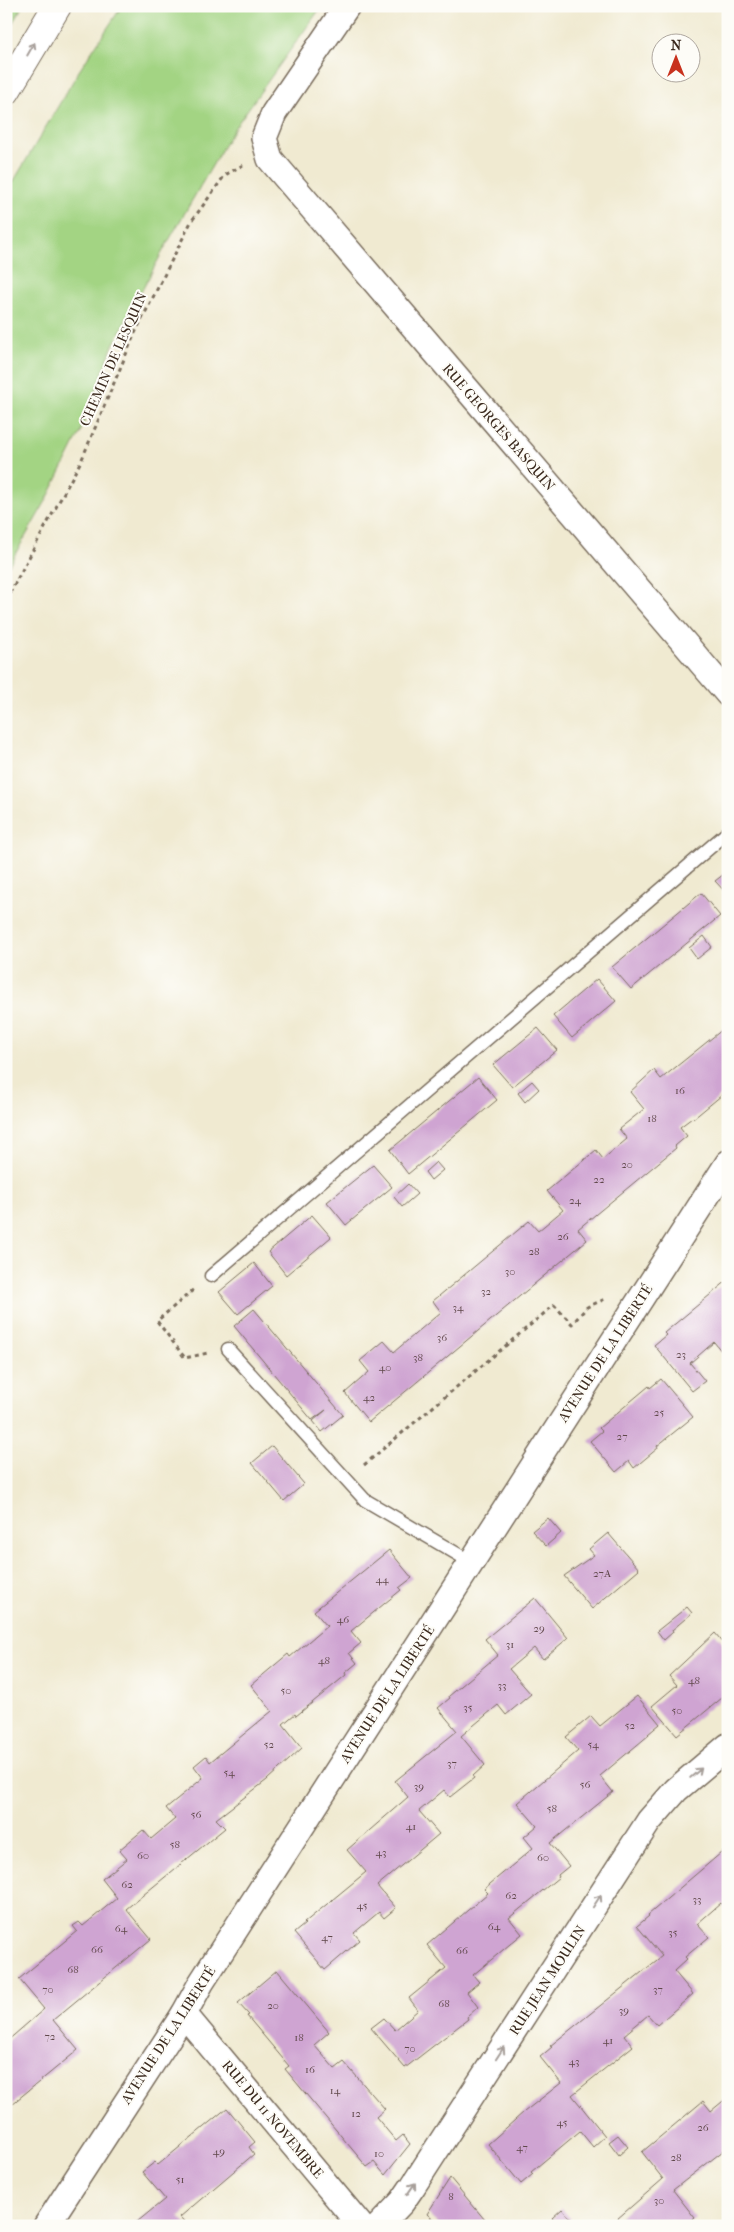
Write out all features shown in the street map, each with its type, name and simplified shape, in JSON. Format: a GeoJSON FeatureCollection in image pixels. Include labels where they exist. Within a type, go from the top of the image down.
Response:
{"type":"FeatureCollection","features":[{"type":"Feature","properties":{"kind":"highway"},"geometry":{"type":"LineString","coordinates":[[6,91],[57,6]]}},
{"type":"Feature","properties":{"kind":"street"},"geometry":{"type":"LineString","coordinates":[[270,159],[264,138],[274,113],[347,6]]}},
{"type":"Feature","properties":{"kind":"street","name":"RUE GEORGES BASQUIN"},"geometry":{"type":"LineString","coordinates":[[270,159],[728,694]]}},
{"type":"Feature","properties":{"kind":"street","name":"AVENUE DE LA LIBERTÉ"},"geometry":{"type":"LineString","coordinates":[[46,2226],[184,2014],[201,1983],[728,1163]]}},
{"type":"Feature","properties":{"kind":"street","name":"RUE JEAN MOULIN"},"geometry":{"type":"LineString","coordinates":[[379,2226],[402,2202],[413,2186],[649,1821],[676,1790],[728,1746]]}},
{"type":"Feature","properties":{"kind":"street","name":"RUE DU 11 NOVEMBRE"},"geometry":{"type":"LineString","coordinates":[[184,2014],[361,2226]]}},
{"type":"Feature","properties":{"kind":"lane"},"geometry":{"type":"LineString","coordinates":[[211,1276],[728,832]]}},
{"type":"Feature","properties":{"kind":"lane"},"geometry":{"type":"LineString","coordinates":[[228,1349],[365,1500],[471,1562]]}},
{"type":"Feature","properties":{"kind":"path","name":"CHEMIN DE LESQUIN"},"geometry":{"type":"LineString","coordinates":[[6,600],[82,459],[134,333],[191,222],[224,175],[247,163],[270,159]]}},
{"type":"Feature","properties":{"kind":"path"},"geometry":{"type":"LineString","coordinates":[[211,1276],[157,1322],[186,1358],[228,1349]]}},
{"type":"Feature","properties":{"kind":"path"},"geometry":{"type":"LineString","coordinates":[[346,1480],[554,1305],[572,1324],[587,1307],[622,1290],[639,1300]]}},
{"type":"Feature","properties":{"kind":"green space"},"geometry":{"type":"Polygon","coordinates":[[[6,6],[23,6],[6,33],[6,6]]]}},
{"type":"Feature","properties":{"kind":"green space"},"geometry":{"type":"Polygon","coordinates":[[[122,6],[322,6],[233,130],[165,247],[113,345],[80,433],[46,501],[6,570],[6,194],[79,71],[122,6]]]}},
{"type":"Feature","properties":{"kind":"building"},"geometry":{"type":"Polygon","coordinates":[[[728,871],[728,895],[715,881],[728,871]]]}},
{"type":"Feature","properties":{"kind":"building"},"geometry":{"type":"Polygon","coordinates":[[[701,893],[720,916],[631,989],[612,967],[701,893]]]}},
{"type":"Feature","properties":{"kind":"building"},"geometry":{"type":"Polygon","coordinates":[[[704,936],[712,947],[697,959],[689,948],[704,936]]]}},
{"type":"Feature","properties":{"kind":"building"},"geometry":{"type":"Polygon","coordinates":[[[597,979],[616,1001],[572,1038],[553,1016],[597,979]]]}},
{"type":"Feature","properties":{"kind":"building"},"geometry":{"type":"Polygon","coordinates":[[[728,1025],[728,1090],[693,1119],[680,1127],[687,1136],[675,1146],[676,1148],[578,1229],[587,1240],[369,1422],[345,1393],[369,1372],[360,1361],[384,1341],[394,1352],[441,1312],[433,1301],[529,1221],[538,1231],[563,1210],[547,1191],[596,1150],[603,1159],[627,1139],[619,1129],[644,1109],[630,1092],[654,1070],[661,1079],[728,1025]]]}},
{"type":"Feature","properties":{"kind":"building"},"geometry":{"type":"Polygon","coordinates":[[[538,1028],[557,1050],[512,1087],[493,1065],[538,1028]]]}},
{"type":"Feature","properties":{"kind":"building"},"geometry":{"type":"Polygon","coordinates":[[[478,1077],[497,1100],[408,1174],[390,1150],[478,1077]]]}},
{"type":"Feature","properties":{"kind":"building"},"geometry":{"type":"Polygon","coordinates":[[[532,1081],[539,1089],[525,1102],[518,1093],[532,1081]]]}},
{"type":"Feature","properties":{"kind":"building"},"geometry":{"type":"Polygon","coordinates":[[[436,1162],[443,1170],[431,1180],[425,1172],[436,1162]]]}},
{"type":"Feature","properties":{"kind":"building"},"geometry":{"type":"Polygon","coordinates":[[[373,1165],[392,1187],[346,1225],[327,1202],[373,1165]]]}},
{"type":"Feature","properties":{"kind":"building"},"geometry":{"type":"Polygon","coordinates":[[[408,1184],[417,1194],[402,1207],[394,1197],[408,1184]]]}},
{"type":"Feature","properties":{"kind":"building"},"geometry":{"type":"Polygon","coordinates":[[[312,1215],[331,1237],[286,1275],[268,1252],[312,1215]]]}},
{"type":"Feature","properties":{"kind":"building"},"geometry":{"type":"Polygon","coordinates":[[[254,1263],[272,1286],[238,1314],[219,1292],[254,1263]]]}},
{"type":"Feature","properties":{"kind":"building"},"geometry":{"type":"Polygon","coordinates":[[[728,1280],[728,1348],[722,1352],[714,1342],[690,1363],[705,1381],[692,1391],[654,1345],[666,1335],[664,1333],[728,1280]]]}},
{"type":"Feature","properties":{"kind":"building"},"geometry":{"type":"Polygon","coordinates":[[[254,1309],[343,1415],[322,1432],[313,1421],[326,1410],[312,1420],[234,1326],[254,1309]]]}},
{"type":"Feature","properties":{"kind":"building"},"geometry":{"type":"Polygon","coordinates":[[[661,1379],[693,1417],[657,1446],[658,1448],[634,1468],[629,1461],[616,1472],[590,1441],[602,1431],[599,1428],[649,1386],[650,1388],[661,1379]]]}},
{"type":"Feature","properties":{"kind":"building"},"geometry":{"type":"Polygon","coordinates":[[[272,1446],[304,1484],[284,1501],[252,1463],[272,1446]]]}},
{"type":"Feature","properties":{"kind":"building"},"geometry":{"type":"Polygon","coordinates":[[[548,1518],[561,1533],[546,1546],[532,1531],[548,1518]]]}},
{"type":"Feature","properties":{"kind":"building"},"geometry":{"type":"Polygon","coordinates":[[[608,1533],[639,1569],[592,1609],[564,1576],[594,1555],[589,1549],[608,1533]]]}},
{"type":"Feature","properties":{"kind":"building"},"geometry":{"type":"Polygon","coordinates":[[[389,1550],[412,1578],[399,1588],[401,1590],[351,1631],[361,1643],[349,1653],[357,1663],[345,1673],[346,1675],[296,1716],[295,1714],[283,1724],[302,1748],[267,1780],[216,1819],[225,1828],[126,1909],[151,1939],[53,2020],[78,2050],[6,2109],[6,2042],[44,2009],[19,1979],[77,1931],[73,1926],[79,1922],[83,1926],[117,1898],[102,1879],[127,1859],[119,1850],[143,1830],[151,1839],[175,1819],[166,1808],[203,1778],[194,1766],[206,1756],[210,1762],[272,1711],[251,1685],[288,1654],[290,1657],[327,1626],[314,1611],[389,1550]]]}},
{"type":"Feature","properties":{"kind":"building"},"geometry":{"type":"Polygon","coordinates":[[[535,1598],[568,1638],[543,1659],[534,1648],[509,1669],[531,1694],[506,1715],[498,1705],[461,1736],[485,1765],[473,1776],[474,1778],[450,1797],[444,1790],[419,1811],[439,1834],[377,1886],[396,1908],[384,1918],[379,1912],[354,1933],[360,1940],[325,1970],[294,1933],[366,1872],[347,1850],[408,1797],[395,1781],[457,1731],[438,1708],[450,1698],[449,1696],[498,1655],[485,1639],[535,1598]]]}},
{"type":"Feature","properties":{"kind":"building"},"geometry":{"type":"Polygon","coordinates":[[[687,1607],[692,1613],[672,1630],[673,1632],[664,1640],[657,1631],[687,1607]]]}},
{"type":"Feature","properties":{"kind":"building"},"geometry":{"type":"Polygon","coordinates":[[[715,1633],[725,1645],[728,1642],[728,1693],[677,1735],[652,1706],[677,1685],[669,1676],[715,1633]]]}},
{"type":"Feature","properties":{"kind":"building"},"geometry":{"type":"Polygon","coordinates":[[[637,1696],[660,1724],[600,1776],[613,1792],[550,1843],[569,1866],[558,1875],[559,1877],[509,1918],[522,1934],[473,1975],[479,1982],[467,1992],[478,2007],[467,2017],[468,2019],[405,2068],[371,2028],[384,2018],[395,2030],[418,2010],[409,1998],[446,1968],[427,1945],[488,1893],[484,1889],[533,1848],[524,1837],[537,1826],[517,1803],[578,1751],[566,1737],[591,1716],[600,1726],[637,1696]]]}},
{"type":"Feature","properties":{"kind":"building"},"geometry":{"type":"Polygon","coordinates":[[[728,1847],[728,1911],[721,1903],[697,1924],[709,1937],[685,1957],[687,1959],[674,1971],[693,1994],[657,2025],[648,2015],[624,2035],[633,2046],[572,2095],[605,2136],[593,2147],[580,2131],[531,2172],[533,2174],[521,2184],[488,2144],[561,2083],[540,2057],[552,2047],[550,2046],[662,1956],[637,1926],[728,1847]]]}},
{"type":"Feature","properties":{"kind":"building"},"geometry":{"type":"Polygon","coordinates":[[[277,1970],[329,2032],[314,2045],[335,2069],[344,2062],[385,2109],[376,2117],[396,2141],[403,2135],[410,2144],[385,2175],[374,2162],[367,2167],[285,2069],[289,2066],[238,2003],[277,1970]]]}},
{"type":"Feature","properties":{"kind":"building"},"geometry":{"type":"Polygon","coordinates":[[[728,2097],[728,2147],[673,2190],[695,2218],[685,2226],[609,2226],[663,2179],[642,2152],[703,2101],[711,2111],[728,2097]]]}},
{"type":"Feature","properties":{"kind":"building"},"geometry":{"type":"Polygon","coordinates":[[[227,2108],[255,2142],[249,2147],[254,2154],[180,2217],[188,2226],[132,2226],[165,2199],[142,2172],[155,2162],[158,2165],[227,2108]]]}},
{"type":"Feature","properties":{"kind":"building"},"geometry":{"type":"Polygon","coordinates":[[[618,2135],[628,2147],[619,2155],[609,2142],[618,2135]]]}},
{"type":"Feature","properties":{"kind":"building"},"geometry":{"type":"Polygon","coordinates":[[[450,2178],[490,2226],[440,2226],[427,2214],[450,2178]]]}},
{"type":"Feature","properties":{"kind":"building"},"geometry":{"type":"Polygon","coordinates":[[[562,2209],[571,2219],[563,2226],[559,2226],[552,2218],[562,2209]]]}}]}
